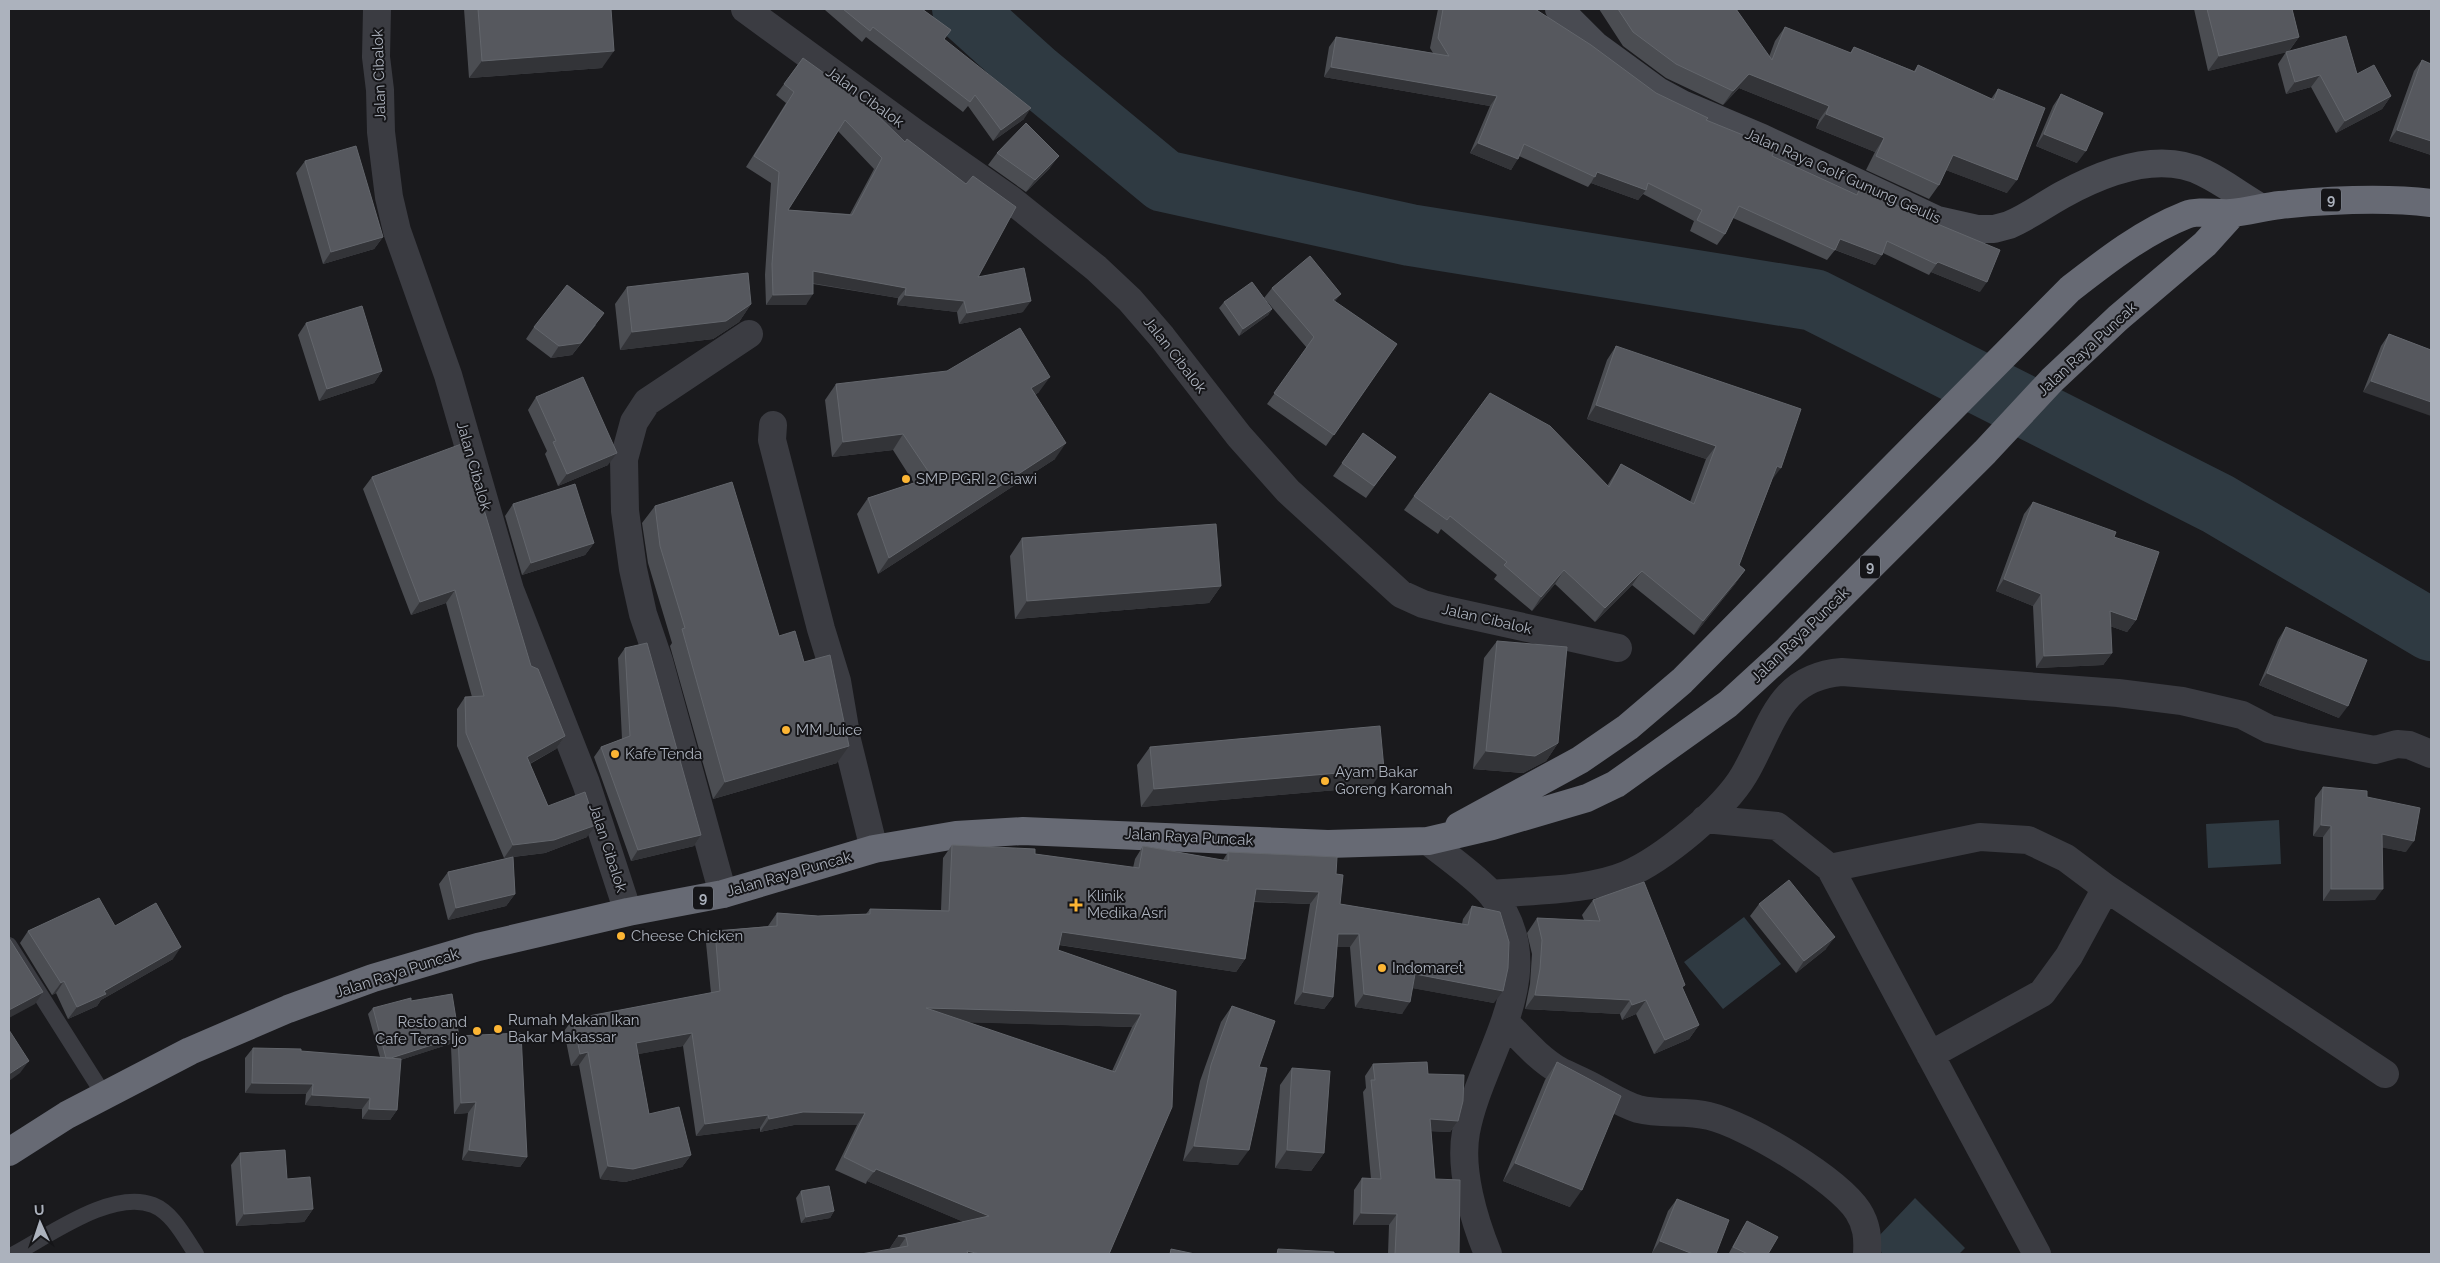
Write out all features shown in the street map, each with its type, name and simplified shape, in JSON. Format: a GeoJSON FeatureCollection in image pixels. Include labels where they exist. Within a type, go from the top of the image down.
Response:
{"type":"FeatureCollection","features":[{"type":"Feature","properties":{"kind":"highway","name":"Jalan Raya Puncak"},"geometry":{"type":"LineString","coordinates":[[9,1152],[68,1115],[190,1051],[288,1010],[373,978],[478,948],[628,912],[723,894],[874,849],[956,835],[1023,831],[1130,834],[1328,844],[1433,840],[1490,817],[1580,760],[1628,727],[1682,681],[2070,289],[2126,248],[2187,214],[2232,213],[2260,207],[2322,200],[2402,200],[2431,203]]}},
{"type":"Feature","properties":{"kind":"highway","name":"Jalan Raya Puncak"},"geometry":{"type":"LineString","coordinates":[[1490,817],[1587,798],[1616,784],[1728,704],[1788,649],[1978,459],[2052,380],[2118,318],[2205,244],[2232,213]]}},
{"type":"Feature","properties":{"kind":"main road","name":"Jalan Raya Golf Gunung Geulis"},"geometry":{"type":"LineString","coordinates":[[1559,9],[1595,45],[1658,91],[1684,105],[1762,138],[1937,220],[1977,229],[1994,229],[2009,226],[2096,177],[2116,170],[2149,165],[2188,167],[2204,172],[2260,207]]}},
{"type":"Feature","properties":{"kind":"street","name":"Jalan Cibalok"},"geometry":{"type":"LineString","coordinates":[[377,9],[376,57],[381,132],[388,197],[397,231],[445,367],[510,590],[586,783],[628,912]]}},
{"type":"Feature","properties":{"kind":"street","name":"Jalan Cibalok"},"geometry":{"type":"LineString","coordinates":[[745,9],[1010,199],[1109,279],[1162,337],[1224,418],[1265,467],[1303,505],[1401,594],[1414,601],[1446,610],[1618,648]]}},
{"type":"Feature","properties":{"kind":"street"},"geometry":{"type":"LineString","coordinates":[[723,894],[635,578],[625,512],[624,460],[631,430],[647,402],[750,334]]}},
{"type":"Feature","properties":{"kind":"street"},"geometry":{"type":"LineString","coordinates":[[773,425],[772,440],[821,630],[838,681],[847,740],[874,849]]}},
{"type":"Feature","properties":{"kind":"street"},"geometry":{"type":"LineString","coordinates":[[1492,894],[1607,882],[1627,875],[1653,861],[1705,819],[1730,794],[1744,775],[1771,718],[1782,703],[1804,682],[1827,673],[1842,672],[2118,693],[2182,701],[2242,715],[2269,729],[2304,737],[2374,750],[2397,744],[2409,745],[2431,754]]}},
{"type":"Feature","properties":{"kind":"street"},"geometry":{"type":"LineString","coordinates":[[1705,819],[1777,826],[1830,868],[2038,1254]]}},
{"type":"Feature","properties":{"kind":"street"},"geometry":{"type":"LineString","coordinates":[[1830,868],[1980,837],[2028,840],[2066,858],[2106,888],[2385,1074]]}},
{"type":"Feature","properties":{"kind":"street"},"geometry":{"type":"LineString","coordinates":[[1433,840],[1492,894],[1512,932],[1515,954],[1515,977],[1506,1023],[1480,1089],[1466,1133],[1468,1192],[1478,1230],[1488,1254]]}},
{"type":"Feature","properties":{"kind":"street"},"geometry":{"type":"LineString","coordinates":[[1930,1054],[2042,992],[2069,956],[2106,888]]}},
{"type":"Feature","properties":{"kind":"street"},"geometry":{"type":"LineString","coordinates":[[1506,1023],[1534,1052],[1558,1070],[1624,1104],[1638,1109],[1692,1112],[1712,1116],[1765,1140],[1800,1162],[1848,1198],[1858,1211],[1865,1224],[1868,1240],[1867,1254]]}},
{"type":"Feature","properties":{"kind":"lane"},"geometry":{"type":"LineString","coordinates":[[9,945],[104,1095]]}},
{"type":"Feature","properties":{"kind":"lane"},"geometry":{"type":"LineString","coordinates":[[14,1254],[96,1210],[127,1202],[154,1206],[169,1216],[196,1254]]}},
{"type":"Feature","properties":{"kind":"shaded area"},"geometry":{"type":"Polygon","coordinates":[[[2279,820],[2281,864],[2208,868],[2206,824],[2279,820]]]}},
{"type":"Feature","properties":{"kind":"shaded area"},"geometry":{"type":"Polygon","coordinates":[[[1744,917],[1781,964],[1723,1009],[1684,962],[1744,917]]]}},
{"type":"Feature","properties":{"kind":"shaded area"},"geometry":{"type":"Polygon","coordinates":[[[1915,1198],[1965,1248],[1959,1254],[1882,1254],[1876,1239],[1915,1198]]]}},
{"type":"Feature","properties":{"kind":"building"},"geometry":{"type":"Polygon","coordinates":[[[478,9],[611,9],[614,51],[482,61],[478,9]]]}},
{"type":"Feature","properties":{"kind":"building"},"geometry":{"type":"Polygon","coordinates":[[[843,9],[922,9],[951,30],[944,39],[1031,108],[1001,130],[975,95],[970,102],[873,27],[870,31],[843,9]]]}},
{"type":"Feature","properties":{"kind":"building"},"geometry":{"type":"Polygon","coordinates":[[[1443,9],[1535,9],[1591,45],[1656,93],[1708,118],[1706,120],[1775,148],[1772,156],[1857,195],[1860,188],[1923,218],[2000,250],[1987,282],[1938,262],[1936,264],[1887,241],[1882,255],[1840,239],[1835,250],[1739,206],[1725,234],[1697,220],[1702,210],[1648,183],[1646,190],[1597,172],[1595,177],[1524,144],[1518,159],[1478,143],[1497,96],[1331,67],[1336,37],[1449,56],[1438,38],[1443,9]]]}},
{"type":"Feature","properties":{"kind":"building"},"geometry":{"type":"Polygon","coordinates":[[[1618,9],[1736,9],[1772,60],[1785,27],[1851,53],[1854,47],[1915,72],[1918,65],[1994,100],[1998,89],[2045,108],[2017,180],[1953,155],[1939,185],[1876,156],[1884,138],[1826,114],[1829,106],[1749,74],[1733,91],[1676,64],[1633,32],[1618,9]]]}},
{"type":"Feature","properties":{"kind":"building"},"geometry":{"type":"Polygon","coordinates":[[[2207,9],[2292,9],[2299,37],[2219,56],[2207,9]]]}},
{"type":"Feature","properties":{"kind":"building"},"geometry":{"type":"Polygon","coordinates":[[[2346,36],[2357,74],[2374,65],[2391,96],[2345,121],[2320,75],[2295,82],[2286,52],[2346,36]]]}},
{"type":"Feature","properties":{"kind":"building"},"geometry":{"type":"Polygon","coordinates":[[[803,58],[863,101],[905,142],[907,139],[966,184],[973,176],[1016,207],[978,277],[1024,268],[1031,301],[967,313],[964,301],[905,295],[906,288],[813,271],[813,294],[773,295],[772,264],[779,172],[754,156],[794,92],[784,84],[803,58]],[[845,120],[788,210],[852,215],[882,158],[845,120]]]}},
{"type":"Feature","properties":{"kind":"building"},"geometry":{"type":"Polygon","coordinates":[[[2422,60],[2431,64],[2431,141],[2397,130],[2422,60]]]}},
{"type":"Feature","properties":{"kind":"building"},"geometry":{"type":"Polygon","coordinates":[[[2061,94],[2103,113],[2086,151],[2044,134],[2061,94]]]}},
{"type":"Feature","properties":{"kind":"building"},"geometry":{"type":"Polygon","coordinates":[[[1026,123],[1059,156],[1035,180],[997,153],[1026,123]]]}},
{"type":"Feature","properties":{"kind":"building"},"geometry":{"type":"Polygon","coordinates":[[[356,146],[383,237],[331,252],[305,161],[356,146]]]}},
{"type":"Feature","properties":{"kind":"building"},"geometry":{"type":"Polygon","coordinates":[[[1310,256],[1341,294],[1333,300],[1397,344],[1334,435],[1274,393],[1314,337],[1272,288],[1310,256]]]}},
{"type":"Feature","properties":{"kind":"building"},"geometry":{"type":"Polygon","coordinates":[[[748,273],[751,304],[726,321],[632,332],[627,287],[748,273]]]}},
{"type":"Feature","properties":{"kind":"building"},"geometry":{"type":"Polygon","coordinates":[[[1252,282],[1272,309],[1243,329],[1224,302],[1252,282]]]}},
{"type":"Feature","properties":{"kind":"building"},"geometry":{"type":"Polygon","coordinates":[[[567,285],[604,313],[581,343],[559,346],[534,327],[567,285]]]}},
{"type":"Feature","properties":{"kind":"building"},"geometry":{"type":"Polygon","coordinates":[[[362,306],[382,371],[327,389],[306,323],[362,306]]]}},
{"type":"Feature","properties":{"kind":"building"},"geometry":{"type":"Polygon","coordinates":[[[1020,328],[1050,377],[1031,388],[1066,443],[889,558],[868,498],[932,477],[903,434],[843,442],[836,384],[947,371],[1020,328]]]}},
{"type":"Feature","properties":{"kind":"building"},"geometry":{"type":"Polygon","coordinates":[[[2389,334],[2431,350],[2431,402],[2371,381],[2389,334]]]}},
{"type":"Feature","properties":{"kind":"building"},"geometry":{"type":"Polygon","coordinates":[[[1616,346],[1801,409],[1781,468],[1777,466],[1739,565],[1745,570],[1703,621],[1642,571],[1605,608],[1564,570],[1541,597],[1504,565],[1507,562],[1450,516],[1447,520],[1414,496],[1490,393],[1550,426],[1609,487],[1621,464],[1694,504],[1716,446],[1596,405],[1616,346]]]}},
{"type":"Feature","properties":{"kind":"building"},"geometry":{"type":"Polygon","coordinates":[[[583,377],[617,453],[567,474],[553,442],[556,441],[536,397],[583,377]]]}},
{"type":"Feature","properties":{"kind":"building"},"geometry":{"type":"Polygon","coordinates":[[[1363,433],[1396,457],[1374,486],[1342,463],[1363,433]]]}},
{"type":"Feature","properties":{"kind":"building"},"geometry":{"type":"Polygon","coordinates":[[[464,443],[531,666],[538,669],[565,736],[527,757],[548,806],[585,792],[596,825],[554,840],[513,845],[466,733],[465,697],[484,696],[455,590],[420,602],[372,477],[464,443]]]}},
{"type":"Feature","properties":{"kind":"building"},"geometry":{"type":"Polygon","coordinates":[[[732,482],[779,636],[795,631],[804,662],[830,655],[849,746],[725,782],[682,629],[685,628],[660,546],[655,506],[732,482]]]}},
{"type":"Feature","properties":{"kind":"building"},"geometry":{"type":"Polygon","coordinates":[[[575,484],[594,543],[531,563],[513,504],[575,484]]]}},
{"type":"Feature","properties":{"kind":"building"},"geometry":{"type":"Polygon","coordinates":[[[2033,502],[2116,532],[2114,537],[2159,552],[2136,620],[2110,611],[2112,653],[2044,656],[2041,594],[2004,579],[2033,502]]]}},
{"type":"Feature","properties":{"kind":"building"},"geometry":{"type":"Polygon","coordinates":[[[1216,524],[1221,586],[1027,601],[1022,538],[1216,524]]]}},
{"type":"Feature","properties":{"kind":"building"},"geometry":{"type":"Polygon","coordinates":[[[2286,627],[2367,660],[2348,706],[2267,673],[2286,627]]]}},
{"type":"Feature","properties":{"kind":"building"},"geometry":{"type":"Polygon","coordinates":[[[1497,641],[1567,647],[1558,743],[1535,756],[1486,751],[1497,641]]]}},
{"type":"Feature","properties":{"kind":"building"},"geometry":{"type":"Polygon","coordinates":[[[647,643],[701,835],[638,850],[601,747],[630,736],[625,648],[647,643]]]}},
{"type":"Feature","properties":{"kind":"building"},"geometry":{"type":"Polygon","coordinates":[[[1380,726],[1384,769],[1154,789],[1150,747],[1380,726]]]}},
{"type":"Feature","properties":{"kind":"building"},"geometry":{"type":"Polygon","coordinates":[[[2323,787],[2367,791],[2367,797],[2420,808],[2414,841],[2382,834],[2383,889],[2331,889],[2331,826],[2321,825],[2323,787]]]}},
{"type":"Feature","properties":{"kind":"building"},"geometry":{"type":"Polygon","coordinates":[[[952,845],[1035,849],[1035,854],[1139,868],[1143,846],[1228,861],[1228,852],[1337,857],[1336,874],[1343,875],[1340,904],[1468,925],[1472,906],[1500,912],[1509,942],[1508,968],[1503,991],[1415,974],[1410,1002],[1364,994],[1359,934],[1338,934],[1333,997],[1303,992],[1319,892],[1256,889],[1245,959],[1062,932],[1058,950],[1176,991],[1172,1107],[1109,1254],[980,1254],[967,1251],[968,1254],[861,1254],[908,1246],[906,1237],[898,1236],[989,1216],[876,1169],[874,1172],[844,1157],[865,1113],[803,1112],[769,1119],[768,1115],[705,1124],[692,1033],[636,1043],[649,1114],[679,1107],[691,1155],[633,1169],[608,1166],[588,1052],[580,1054],[573,1019],[720,991],[715,931],[777,926],[777,913],[818,916],[870,914],[870,909],[949,911],[952,845]],[[926,1008],[1115,1072],[1141,1014],[926,1008]]]}},
{"type":"Feature","properties":{"kind":"building"},"geometry":{"type":"Polygon","coordinates":[[[513,857],[515,894],[456,908],[448,872],[513,857]]]}},
{"type":"Feature","properties":{"kind":"building"},"geometry":{"type":"Polygon","coordinates":[[[1789,880],[1835,937],[1804,961],[1759,904],[1789,880]]]}},
{"type":"Feature","properties":{"kind":"building"},"geometry":{"type":"Polygon","coordinates":[[[1644,882],[1685,985],[1682,987],[1699,1025],[1665,1040],[1646,1000],[1632,1005],[1630,1000],[1535,995],[1540,969],[1542,940],[1537,918],[1600,921],[1593,900],[1644,882]]]}},
{"type":"Feature","properties":{"kind":"building"},"geometry":{"type":"Polygon","coordinates":[[[99,898],[115,926],[156,903],[181,947],[104,991],[106,994],[77,1007],[64,981],[61,983],[28,931],[99,898]]]}},
{"type":"Feature","properties":{"kind":"building"},"geometry":{"type":"Polygon","coordinates":[[[9,938],[43,992],[9,1010],[9,938]]]}},
{"type":"Feature","properties":{"kind":"building"},"geometry":{"type":"Polygon","coordinates":[[[452,994],[459,1037],[386,1058],[373,1008],[411,998],[411,1001],[452,994]]]}},
{"type":"Feature","properties":{"kind":"building"},"geometry":{"type":"Polygon","coordinates":[[[1232,1006],[1275,1021],[1259,1067],[1267,1068],[1249,1150],[1194,1146],[1211,1065],[1232,1006]]]}},
{"type":"Feature","properties":{"kind":"building"},"geometry":{"type":"Polygon","coordinates":[[[9,1030],[29,1061],[9,1074],[9,1030]]]}},
{"type":"Feature","properties":{"kind":"building"},"geometry":{"type":"Polygon","coordinates":[[[521,1033],[527,1157],[469,1150],[476,1102],[461,1103],[458,1036],[521,1033]]]}},
{"type":"Feature","properties":{"kind":"building"},"geometry":{"type":"Polygon","coordinates":[[[253,1048],[301,1049],[301,1051],[401,1059],[397,1110],[369,1109],[370,1098],[312,1095],[313,1084],[252,1083],[253,1048]]]}},
{"type":"Feature","properties":{"kind":"building"},"geometry":{"type":"Polygon","coordinates":[[[1427,1062],[1428,1074],[1464,1075],[1463,1101],[1458,1121],[1430,1119],[1435,1179],[1460,1180],[1459,1254],[1395,1254],[1397,1214],[1361,1213],[1362,1178],[1381,1179],[1371,1080],[1375,1080],[1373,1064],[1427,1062]]]}},
{"type":"Feature","properties":{"kind":"building"},"geometry":{"type":"Polygon","coordinates":[[[1557,1062],[1621,1096],[1582,1190],[1515,1163],[1557,1062]]]}},
{"type":"Feature","properties":{"kind":"building"},"geometry":{"type":"Polygon","coordinates":[[[1292,1068],[1330,1071],[1324,1153],[1287,1150],[1292,1068]]]}},
{"type":"Feature","properties":{"kind":"building"},"geometry":{"type":"Polygon","coordinates":[[[285,1150],[287,1179],[310,1177],[313,1209],[244,1214],[240,1153],[285,1150]]]}},
{"type":"Feature","properties":{"kind":"building"},"geometry":{"type":"Polygon","coordinates":[[[829,1186],[834,1211],[806,1217],[801,1191],[829,1186]]]}},
{"type":"Feature","properties":{"kind":"building"},"geometry":{"type":"Polygon","coordinates":[[[1677,1199],[1729,1220],[1716,1254],[1693,1254],[1660,1241],[1677,1199]]]}},
{"type":"Feature","properties":{"kind":"building"},"geometry":{"type":"Polygon","coordinates":[[[1747,1221],[1778,1237],[1768,1254],[1748,1254],[1733,1247],[1747,1221]]]}},
{"type":"Feature","properties":{"kind":"building"},"geometry":{"type":"Polygon","coordinates":[[[1171,1249],[1195,1254],[1170,1254],[1171,1249]]]}},
{"type":"Feature","properties":{"kind":"building"},"geometry":{"type":"Polygon","coordinates":[[[1278,1249],[1334,1252],[1334,1254],[1277,1254],[1278,1249]]]}},
{"type":"Feature","properties":{"kind":"waterway"},"geometry":{"type":"LineString","coordinates":[[963,9],[1036,75],[1164,181],[1410,235],[1814,300],[2218,504],[2431,630]]}},
{"type":"Feature","properties":{"kind":"place","name":"SMP PGRI 2 Ciawi"},"geometry":{"type":"Point","coordinates":[906,479]}},
{"type":"Feature","properties":{"kind":"place","name":"MM Juice"},"geometry":{"type":"Point","coordinates":[786,730]}},
{"type":"Feature","properties":{"kind":"place","name":"Kafe Tenda"},"geometry":{"type":"Point","coordinates":[615,754]}},
{"type":"Feature","properties":{"kind":"place","name":"Ayam Bakar Goreng Karomah"},"geometry":{"type":"Point","coordinates":[1325,781]}},
{"type":"Feature","properties":{"kind":"place","name":"Klinik Medika Asri"},"geometry":{"type":"Point","coordinates":[1076,905]}},
{"type":"Feature","properties":{"kind":"place","name":"Cheese Chicken"},"geometry":{"type":"Point","coordinates":[621,936]}},
{"type":"Feature","properties":{"kind":"place","name":"Indomaret"},"geometry":{"type":"Point","coordinates":[1382,968]}},
{"type":"Feature","properties":{"kind":"place","name":"Rumah Makan Ikan Bakar Makassar"},"geometry":{"type":"Point","coordinates":[498,1029]}},
{"type":"Feature","properties":{"kind":"place","name":"Resto and Cafe Teras Ijo"},"geometry":{"type":"Point","coordinates":[477,1031]}}]}
